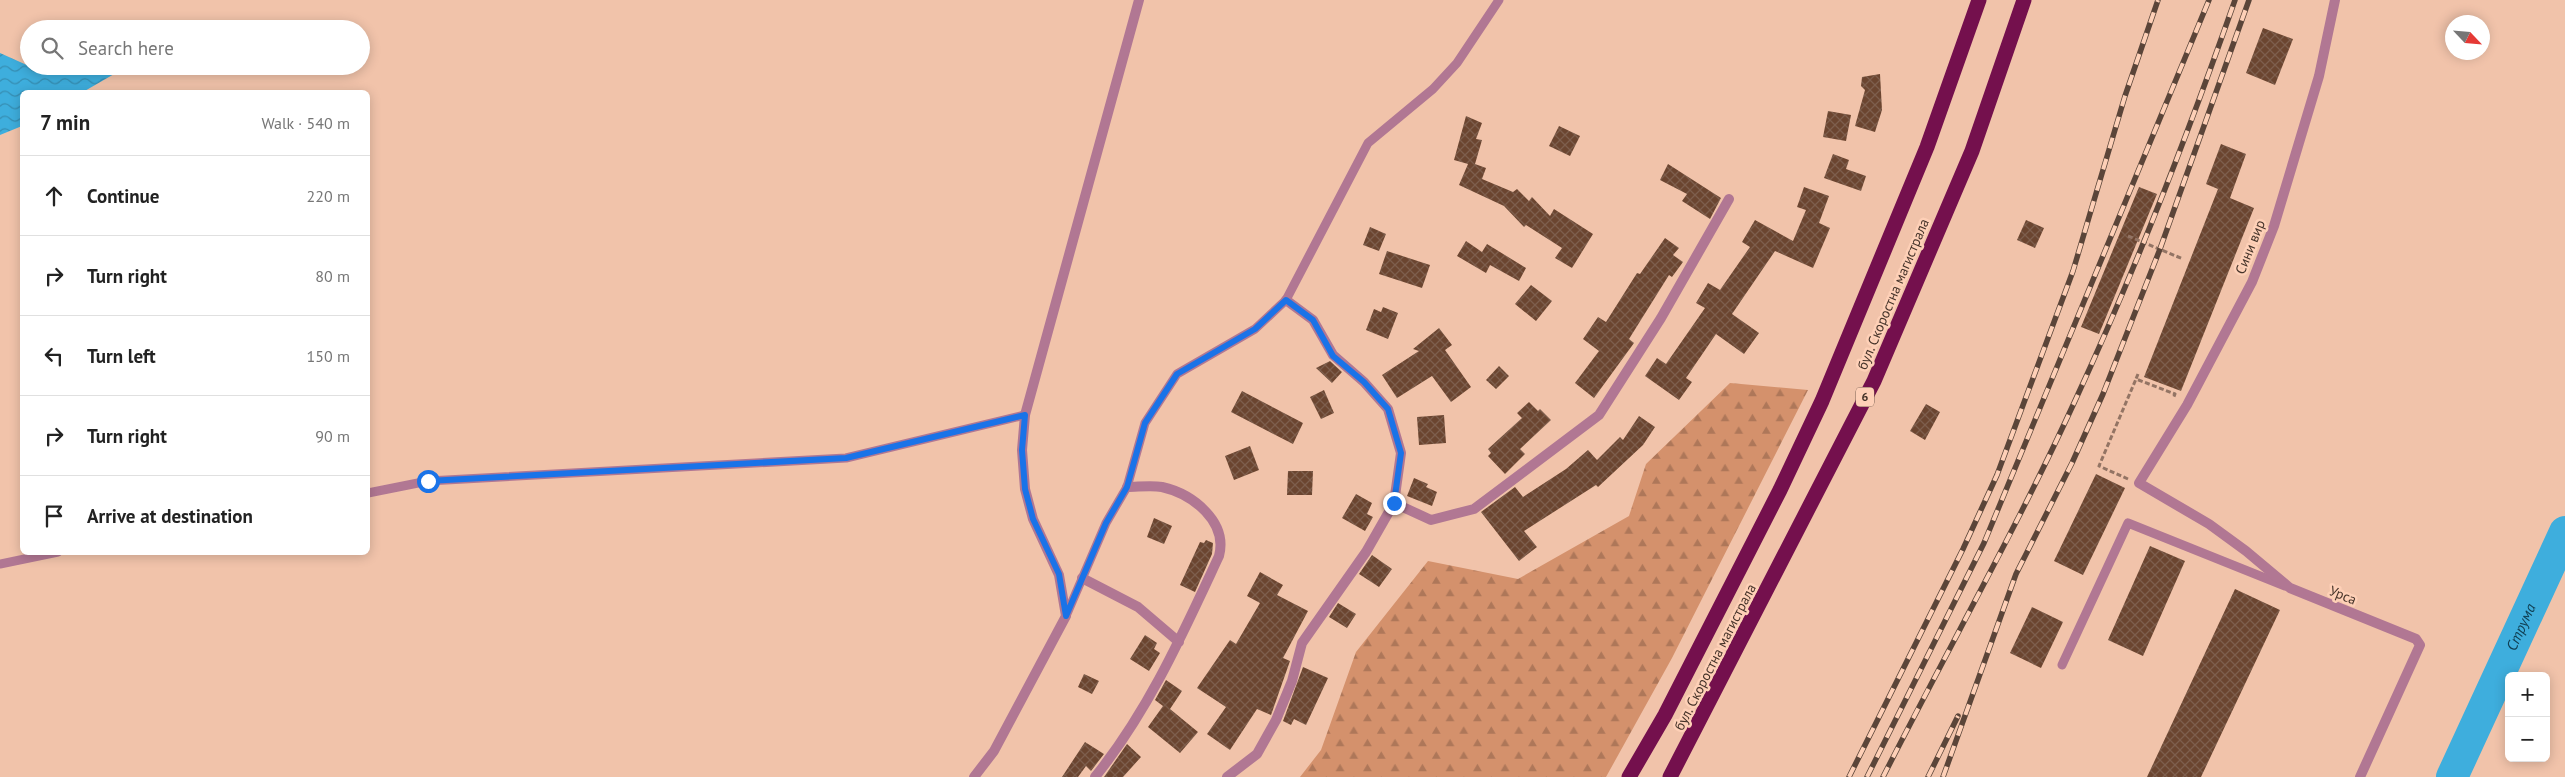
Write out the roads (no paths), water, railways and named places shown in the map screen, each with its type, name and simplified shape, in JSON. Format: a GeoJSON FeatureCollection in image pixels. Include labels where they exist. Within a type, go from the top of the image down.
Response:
{"type":"FeatureCollection","features":[{"type":"Feature","properties":{"kind":"highway","name":"бул. Скоростна магистрала"},"geometry":{"type":"LineString","coordinates":[[1629,777],[1666,715],[1780,490],[1822,401],[1927,147],[1979,0]]}},
{"type":"Feature","properties":{"kind":"highway","name":"бул. Скоростна магистрала"},"geometry":{"type":"LineString","coordinates":[[1670,777],[1874,381],[1972,151],[2024,0]]}},
{"type":"Feature","properties":{"kind":"street"},"geometry":{"type":"LineString","coordinates":[[974,777],[994,751],[1066,616],[1059,574],[1033,519],[1025,489],[1022,450],[1025,415],[1139,0]]}},
{"type":"Feature","properties":{"kind":"street","name":"Сини вир"},"geometry":{"type":"LineString","coordinates":[[2139,484],[2187,405],[2255,274],[2274,226],[2319,76],[2335,0]]}},
{"type":"Feature","properties":{"kind":"street"},"geometry":{"type":"LineString","coordinates":[[1394,503],[1431,520],[1474,509],[1600,415],[1661,318],[1729,199]]}},
{"type":"Feature","properties":{"kind":"street"},"geometry":{"type":"LineString","coordinates":[[1227,777],[1257,754],[1276,720],[1292,681],[1302,643],[1366,552],[1394,503],[1401,453],[1388,409],[1364,382],[1333,356],[1313,320],[1286,300]]}},
{"type":"Feature","properties":{"kind":"street","name":"Урса"},"geometry":{"type":"LineString","coordinates":[[2139,484],[2216,530],[2246,551],[2290,588],[2416,639],[2420,645],[2360,777]]}},
{"type":"Feature","properties":{"kind":"street"},"geometry":{"type":"LineString","coordinates":[[1096,777],[1147,703],[1179,642],[1219,556],[1222,544],[1219,532],[1204,509],[1184,495],[1161,487],[1127,487]]}},
{"type":"Feature","properties":{"kind":"street"},"geometry":{"type":"LineString","coordinates":[[1082,578],[1138,607],[1179,642]]}},
{"type":"Feature","properties":{"kind":"lane"},"geometry":{"type":"LineString","coordinates":[[1066,616],[1106,523],[1127,487],[1145,423],[1177,374],[1255,329],[1286,300],[1368,143],[1432,89],[1457,63],[1499,0]]}},
{"type":"Feature","properties":{"kind":"lane"},"geometry":{"type":"LineString","coordinates":[[370,492],[428,481],[846,458],[1025,415]]}},
{"type":"Feature","properties":{"kind":"lane"},"geometry":{"type":"LineString","coordinates":[[2062,665],[2128,523],[2290,588]]}},
{"type":"Feature","properties":{"kind":"lane"},"geometry":{"type":"LineString","coordinates":[[0,564],[44,555]]}},
{"type":"Feature","properties":{"kind":"water"},"geometry":{"type":"Polygon","coordinates":[[[0,53],[20,62],[20,75],[112,75],[86,90],[20,90],[20,127],[0,135],[0,53]]]}},
{"type":"Feature","properties":{"kind":"waterway","name":"Струма"},"geometry":{"type":"LineString","coordinates":[[2452,777],[2565,532]]}},
{"type":"Feature","properties":{"kind":"railway"},"geometry":{"type":"LineString","coordinates":[[1849,777],[1963,549],[1997,475],[2073,271],[2125,96],[2158,0]]}},
{"type":"Feature","properties":{"kind":"railway"},"geometry":{"type":"LineString","coordinates":[[1867,777],[1984,543],[2209,0]]}},
{"type":"Feature","properties":{"kind":"railway"},"geometry":{"type":"LineString","coordinates":[[1883,777],[2005,544],[2074,403],[2118,304],[2159,203],[2235,0]]}},
{"type":"Feature","properties":{"kind":"railway"},"geometry":{"type":"LineString","coordinates":[[1943,777],[2016,574],[2072,463],[2103,394],[2160,249],[2249,0]]}},
{"type":"Feature","properties":{"kind":"railway"},"geometry":{"type":"LineString","coordinates":[[1928,777],[1958,716]]}}]}
